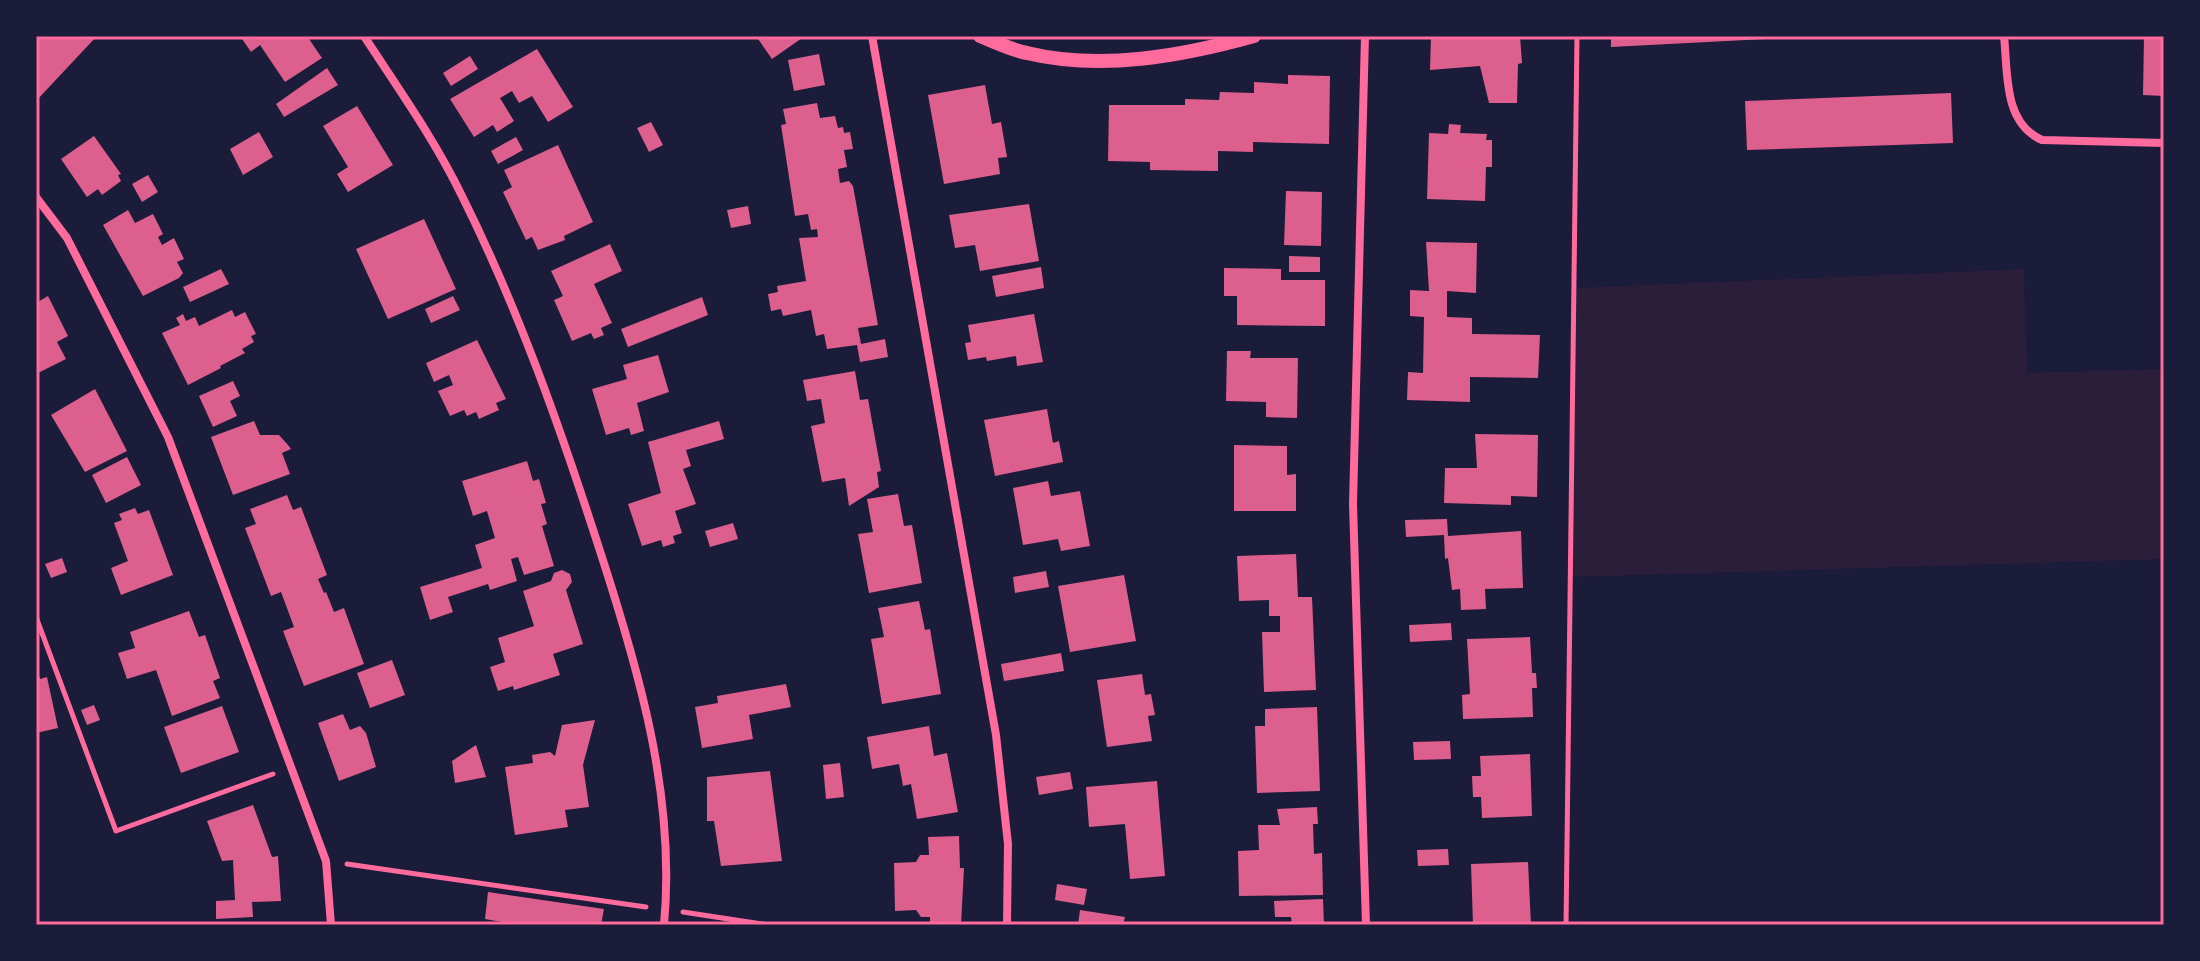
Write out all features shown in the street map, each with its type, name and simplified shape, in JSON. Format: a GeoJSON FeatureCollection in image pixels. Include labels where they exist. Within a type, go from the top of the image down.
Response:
{"type":"FeatureCollection","features":[{"type":"Feature","properties":{"kind":"street"},"geometry":{"type":"LineString","coordinates":[[364,36],[461,193],[558,419],[633,651],[650,727],[664,822],[664,925]]}},
{"type":"Feature","properties":{"kind":"street"},"geometry":{"type":"LineString","coordinates":[[872,36],[996,735],[1008,844],[1007,925]]}},
{"type":"Feature","properties":{"kind":"street"},"geometry":{"type":"LineString","coordinates":[[980,36],[1026,53],[1081,61],[1200,51],[1254,36]]}},
{"type":"Feature","properties":{"kind":"street"},"geometry":{"type":"LineString","coordinates":[[1365,36],[1353,504],[1366,925]]}},
{"type":"Feature","properties":{"kind":"street"},"geometry":{"type":"LineString","coordinates":[[2004,36],[2014,115],[2025,133],[2042,140],[2164,143]]}},
{"type":"Feature","properties":{"kind":"street"},"geometry":{"type":"LineString","coordinates":[[36,197],[67,238],[168,437],[326,861],[331,925]]}},
{"type":"Feature","properties":{"kind":"path"},"geometry":{"type":"LineString","coordinates":[[1566,925],[1577,36]]}},
{"type":"Feature","properties":{"kind":"path"},"geometry":{"type":"LineString","coordinates":[[36,617],[116,831],[293,767]]}},
{"type":"Feature","properties":{"kind":"path"},"geometry":{"type":"LineString","coordinates":[[326,861],[768,925]]}},
{"type":"Feature","properties":{"kind":"shaded area"},"geometry":{"type":"Polygon","coordinates":[[[2024,269],[2027,373],[2164,369],[2164,559],[1571,577],[1574,288],[2024,269]]]}},
{"type":"Feature","properties":{"kind":"building"},"geometry":{"type":"Polygon","coordinates":[[[36,36],[97,36],[36,101],[36,36]]]}},
{"type":"Feature","properties":{"kind":"building"},"geometry":{"type":"Polygon","coordinates":[[[240,36],[307,36],[322,58],[285,82],[260,45],[251,52],[240,36]]]}},
{"type":"Feature","properties":{"kind":"building"},"geometry":{"type":"Polygon","coordinates":[[[756,36],[805,36],[772,59],[756,36]]]}},
{"type":"Feature","properties":{"kind":"building"},"geometry":{"type":"Polygon","coordinates":[[[1431,36],[1520,36],[1522,63],[1518,64],[1517,103],[1489,103],[1480,66],[1430,70],[1431,36]]]}},
{"type":"Feature","properties":{"kind":"building"},"geometry":{"type":"Polygon","coordinates":[[[1611,36],[1787,36],[1787,38],[1611,47],[1611,36]]]}},
{"type":"Feature","properties":{"kind":"building"},"geometry":{"type":"Polygon","coordinates":[[[2144,36],[2164,36],[2164,96],[2143,95],[2144,36]]]}},
{"type":"Feature","properties":{"kind":"building"},"geometry":{"type":"Polygon","coordinates":[[[537,49],[573,107],[548,122],[532,96],[519,103],[512,91],[500,98],[514,121],[497,132],[493,125],[474,137],[450,99],[537,49]]]}},
{"type":"Feature","properties":{"kind":"building"},"geometry":{"type":"Polygon","coordinates":[[[819,54],[825,85],[794,91],[788,60],[819,54]]]}},
{"type":"Feature","properties":{"kind":"building"},"geometry":{"type":"Polygon","coordinates":[[[470,56],[478,69],[451,86],[443,73],[470,56]]]}},
{"type":"Feature","properties":{"kind":"building"},"geometry":{"type":"Polygon","coordinates":[[[327,68],[338,85],[284,117],[276,104],[327,68]]]}},
{"type":"Feature","properties":{"kind":"building"},"geometry":{"type":"Polygon","coordinates":[[[1288,75],[1330,76],[1329,144],[1253,142],[1253,152],[1218,151],[1218,171],[1150,170],[1150,162],[1108,161],[1109,105],[1185,105],[1185,99],[1219,100],[1220,92],[1254,93],[1254,82],[1288,84],[1288,75]]]}},
{"type":"Feature","properties":{"kind":"building"},"geometry":{"type":"Polygon","coordinates":[[[985,85],[992,124],[1001,122],[1007,157],[998,158],[1000,174],[944,184],[928,95],[985,85]]]}},
{"type":"Feature","properties":{"kind":"building"},"geometry":{"type":"Polygon","coordinates":[[[1951,93],[1953,143],[1747,150],[1745,101],[1951,93]]]}},
{"type":"Feature","properties":{"kind":"building"},"geometry":{"type":"Polygon","coordinates":[[[817,103],[820,118],[835,116],[838,128],[843,127],[844,133],[850,132],[853,149],[844,150],[847,167],[838,169],[840,183],[849,181],[853,186],[878,325],[858,328],[861,344],[885,339],[888,357],[860,362],[857,345],[827,349],[824,334],[816,336],[811,310],[783,316],[781,309],[771,311],[768,294],[778,292],[777,286],[806,281],[799,238],[818,237],[817,229],[811,230],[808,214],[795,216],[781,125],[786,124],[783,109],[817,103]]]}},
{"type":"Feature","properties":{"kind":"building"},"geometry":{"type":"Polygon","coordinates":[[[357,106],[393,165],[348,192],[337,174],[348,167],[323,126],[357,106]]]}},
{"type":"Feature","properties":{"kind":"building"},"geometry":{"type":"Polygon","coordinates":[[[651,122],[663,145],[649,152],[637,128],[651,122]]]}},
{"type":"Feature","properties":{"kind":"building"},"geometry":{"type":"Polygon","coordinates":[[[1449,124],[1461,125],[1460,133],[1487,134],[1486,140],[1492,140],[1492,167],[1486,167],[1485,201],[1427,199],[1429,133],[1448,134],[1449,124]]]}},
{"type":"Feature","properties":{"kind":"building"},"geometry":{"type":"Polygon","coordinates":[[[259,132],[273,157],[243,175],[230,149],[259,132]]]}},
{"type":"Feature","properties":{"kind":"building"},"geometry":{"type":"Polygon","coordinates":[[[94,136],[121,174],[118,175],[121,181],[102,195],[98,189],[87,197],[61,159],[94,136]]]}},
{"type":"Feature","properties":{"kind":"building"},"geometry":{"type":"Polygon","coordinates":[[[516,137],[523,150],[498,164],[491,151],[516,137]]]}},
{"type":"Feature","properties":{"kind":"building"},"geometry":{"type":"Polygon","coordinates":[[[558,145],[593,222],[564,236],[565,240],[538,250],[532,237],[526,240],[503,192],[512,187],[504,170],[558,145]]]}},
{"type":"Feature","properties":{"kind":"building"},"geometry":{"type":"Polygon","coordinates":[[[148,175],[158,192],[142,202],[132,184],[148,175]]]}},
{"type":"Feature","properties":{"kind":"building"},"geometry":{"type":"Polygon","coordinates":[[[1286,191],[1322,192],[1321,246],[1284,245],[1286,191]]]}},
{"type":"Feature","properties":{"kind":"building"},"geometry":{"type":"Polygon","coordinates":[[[1029,204],[1039,261],[980,271],[975,245],[955,248],[949,215],[1029,204]]]}},
{"type":"Feature","properties":{"kind":"building"},"geometry":{"type":"Polygon","coordinates":[[[748,206],[751,224],[731,228],[727,210],[748,206]]]}},
{"type":"Feature","properties":{"kind":"building"},"geometry":{"type":"Polygon","coordinates":[[[128,210],[135,223],[153,214],[163,234],[158,237],[162,245],[174,238],[184,259],[177,262],[183,273],[179,278],[143,296],[103,225],[128,210]]]}},
{"type":"Feature","properties":{"kind":"building"},"geometry":{"type":"Polygon","coordinates":[[[424,219],[456,289],[388,319],[356,249],[424,219]]]}},
{"type":"Feature","properties":{"kind":"building"},"geometry":{"type":"Polygon","coordinates":[[[1426,242],[1477,243],[1476,293],[1447,291],[1447,317],[1472,318],[1472,334],[1540,335],[1538,378],[1470,377],[1470,402],[1407,400],[1408,372],[1423,373],[1424,317],[1410,316],[1410,290],[1429,291],[1426,242]]]}},
{"type":"Feature","properties":{"kind":"building"},"geometry":{"type":"Polygon","coordinates":[[[610,244],[622,271],[594,284],[612,323],[601,328],[604,335],[594,339],[591,333],[572,341],[554,300],[563,296],[551,271],[610,244]]]}},
{"type":"Feature","properties":{"kind":"building"},"geometry":{"type":"Polygon","coordinates":[[[1289,256],[1320,257],[1320,272],[1289,272],[1289,256]]]}},
{"type":"Feature","properties":{"kind":"building"},"geometry":{"type":"Polygon","coordinates":[[[1041,267],[1044,288],[996,297],[992,276],[1041,267]]]}},
{"type":"Feature","properties":{"kind":"building"},"geometry":{"type":"Polygon","coordinates":[[[1224,268],[1281,269],[1281,280],[1325,280],[1325,326],[1237,325],[1237,296],[1224,296],[1224,268]]]}},
{"type":"Feature","properties":{"kind":"building"},"geometry":{"type":"Polygon","coordinates":[[[221,269],[229,284],[190,302],[183,287],[221,269]]]}},
{"type":"Feature","properties":{"kind":"building"},"geometry":{"type":"Polygon","coordinates":[[[48,296],[68,336],[57,342],[66,359],[36,374],[36,303],[48,296]]]}},
{"type":"Feature","properties":{"kind":"building"},"geometry":{"type":"Polygon","coordinates":[[[453,296],[460,310],[431,323],[425,309],[453,296]]]}},
{"type":"Feature","properties":{"kind":"building"},"geometry":{"type":"Polygon","coordinates":[[[702,297],[708,315],[628,347],[621,329],[702,297]]]}},
{"type":"Feature","properties":{"kind":"building"},"geometry":{"type":"Polygon","coordinates":[[[232,310],[235,317],[245,312],[256,334],[251,336],[254,342],[242,349],[245,353],[188,385],[162,333],[180,325],[176,318],[183,314],[186,321],[195,317],[199,326],[232,310]]]}},
{"type":"Feature","properties":{"kind":"building"},"geometry":{"type":"Polygon","coordinates":[[[1034,314],[1043,362],[1017,366],[1016,356],[987,361],[986,357],[968,360],[965,343],[971,342],[968,325],[1034,314]]]}},
{"type":"Feature","properties":{"kind":"building"},"geometry":{"type":"Polygon","coordinates":[[[477,340],[506,399],[496,403],[499,410],[479,419],[476,412],[467,416],[464,410],[450,416],[438,391],[453,385],[449,375],[434,382],[426,363],[477,340]]]}},
{"type":"Feature","properties":{"kind":"building"},"geometry":{"type":"Polygon","coordinates":[[[1227,351],[1251,351],[1250,358],[1298,358],[1297,418],[1266,417],[1266,402],[1226,401],[1227,351]]]}},
{"type":"Feature","properties":{"kind":"building"},"geometry":{"type":"Polygon","coordinates":[[[658,355],[669,392],[637,403],[644,431],[631,435],[629,428],[606,435],[592,389],[627,379],[623,365],[658,355]]]}},
{"type":"Feature","properties":{"kind":"building"},"geometry":{"type":"Polygon","coordinates":[[[855,371],[860,400],[868,399],[881,471],[877,472],[879,487],[849,506],[845,478],[822,482],[811,426],[825,423],[821,399],[807,401],[803,380],[855,371]]]}},
{"type":"Feature","properties":{"kind":"building"},"geometry":{"type":"Polygon","coordinates":[[[233,381],[240,396],[230,401],[237,416],[213,427],[199,396],[233,381]]]}},
{"type":"Feature","properties":{"kind":"building"},"geometry":{"type":"Polygon","coordinates":[[[95,389],[127,451],[85,472],[51,415],[95,389]]]}},
{"type":"Feature","properties":{"kind":"building"},"geometry":{"type":"Polygon","coordinates":[[[1047,409],[1053,443],[1059,441],[1063,462],[995,476],[984,420],[1047,409]]]}},
{"type":"Feature","properties":{"kind":"building"},"geometry":{"type":"Polygon","coordinates":[[[254,421],[260,435],[279,435],[291,449],[282,453],[290,474],[233,495],[211,437],[254,421]]]}},
{"type":"Feature","properties":{"kind":"building"},"geometry":{"type":"Polygon","coordinates":[[[719,421],[724,439],[686,450],[691,466],[683,469],[696,504],[675,511],[682,533],[673,536],[675,543],[663,547],[661,540],[642,546],[628,504],[661,493],[648,442],[719,421]]]}},
{"type":"Feature","properties":{"kind":"building"},"geometry":{"type":"Polygon","coordinates":[[[1475,434],[1538,435],[1537,497],[1511,496],[1511,505],[1444,503],[1445,468],[1477,468],[1475,434]]]}},
{"type":"Feature","properties":{"kind":"building"},"geometry":{"type":"Polygon","coordinates":[[[1234,445],[1287,446],[1287,475],[1296,474],[1296,511],[1234,511],[1234,445]]]}},
{"type":"Feature","properties":{"kind":"building"},"geometry":{"type":"Polygon","coordinates":[[[127,457],[141,485],[106,503],[92,475],[127,457]]]}},
{"type":"Feature","properties":{"kind":"building"},"geometry":{"type":"Polygon","coordinates":[[[527,461],[533,481],[539,479],[546,503],[541,504],[547,524],[542,526],[554,566],[524,575],[518,557],[511,559],[517,581],[490,590],[488,584],[448,597],[453,612],[430,620],[420,587],[482,568],[475,545],[495,538],[487,511],[473,516],[462,481],[527,461]]]}},
{"type":"Feature","properties":{"kind":"building"},"geometry":{"type":"Polygon","coordinates":[[[1048,481],[1051,496],[1080,491],[1090,546],[1061,551],[1058,539],[1023,545],[1013,488],[1048,481]]]}},
{"type":"Feature","properties":{"kind":"building"},"geometry":{"type":"Polygon","coordinates":[[[898,494],[904,526],[912,525],[922,583],[869,593],[858,534],[873,532],[867,499],[898,494]]]}},
{"type":"Feature","properties":{"kind":"building"},"geometry":{"type":"Polygon","coordinates":[[[287,495],[293,510],[301,507],[327,575],[318,579],[334,612],[344,608],[364,664],[304,686],[283,631],[294,627],[281,592],[271,596],[245,528],[256,524],[250,509],[287,495]]]}},
{"type":"Feature","properties":{"kind":"building"},"geometry":{"type":"Polygon","coordinates":[[[135,508],[138,514],[149,510],[173,575],[121,595],[111,568],[128,561],[114,523],[122,520],[119,514],[135,508]]]}},
{"type":"Feature","properties":{"kind":"building"},"geometry":{"type":"Polygon","coordinates":[[[1447,519],[1448,536],[1521,531],[1523,588],[1485,589],[1486,609],[1461,610],[1460,589],[1452,590],[1448,558],[1445,559],[1444,535],[1406,537],[1405,520],[1447,519]]]}},
{"type":"Feature","properties":{"kind":"building"},"geometry":{"type":"Polygon","coordinates":[[[733,523],[738,539],[710,547],[705,531],[733,523]]]}},
{"type":"Feature","properties":{"kind":"building"},"geometry":{"type":"Polygon","coordinates":[[[1296,554],[1298,597],[1312,597],[1316,690],[1264,692],[1262,632],[1280,632],[1280,616],[1269,616],[1269,600],[1239,601],[1237,556],[1296,554]]]}},
{"type":"Feature","properties":{"kind":"building"},"geometry":{"type":"Polygon","coordinates":[[[62,558],[67,572],[51,578],[45,564],[62,558]]]}},
{"type":"Feature","properties":{"kind":"building"},"geometry":{"type":"Polygon","coordinates":[[[562,570],[570,574],[572,582],[566,590],[583,644],[553,654],[560,675],[514,690],[513,686],[498,691],[490,667],[505,662],[498,638],[534,626],[523,591],[551,581],[554,573],[562,570]]]}},
{"type":"Feature","properties":{"kind":"building"},"geometry":{"type":"Polygon","coordinates":[[[1046,571],[1049,587],[1015,593],[1013,577],[1046,571]]]}},
{"type":"Feature","properties":{"kind":"building"},"geometry":{"type":"Polygon","coordinates":[[[1124,575],[1136,641],[1070,652],[1058,586],[1124,575]]]}},
{"type":"Feature","properties":{"kind":"building"},"geometry":{"type":"Polygon","coordinates":[[[919,601],[925,630],[930,629],[941,694],[882,704],[871,639],[884,637],[878,608],[919,601]]]}},
{"type":"Feature","properties":{"kind":"building"},"geometry":{"type":"Polygon","coordinates":[[[189,611],[199,637],[205,635],[220,678],[213,681],[220,698],[172,716],[156,670],[127,679],[118,653],[135,648],[130,632],[189,611]]]}},
{"type":"Feature","properties":{"kind":"building"},"geometry":{"type":"Polygon","coordinates":[[[1451,623],[1452,640],[1410,642],[1409,625],[1451,623]]]}},
{"type":"Feature","properties":{"kind":"building"},"geometry":{"type":"Polygon","coordinates":[[[1530,637],[1532,673],[1536,673],[1537,688],[1532,688],[1533,717],[1463,719],[1462,695],[1470,694],[1467,639],[1530,637]]]}},
{"type":"Feature","properties":{"kind":"building"},"geometry":{"type":"Polygon","coordinates":[[[1061,653],[1064,671],[1004,681],[1001,664],[1061,653]]]}},
{"type":"Feature","properties":{"kind":"building"},"geometry":{"type":"Polygon","coordinates":[[[392,660],[405,695],[370,708],[357,673],[392,660]]]}},
{"type":"Feature","properties":{"kind":"building"},"geometry":{"type":"Polygon","coordinates":[[[37,668],[40,679],[47,677],[58,728],[36,733],[37,668]]]}},
{"type":"Feature","properties":{"kind":"building"},"geometry":{"type":"Polygon","coordinates":[[[1142,674],[1145,695],[1151,694],[1155,715],[1148,716],[1152,741],[1107,747],[1097,680],[1142,674]]]}},
{"type":"Feature","properties":{"kind":"building"},"geometry":{"type":"Polygon","coordinates":[[[786,684],[791,707],[749,715],[753,739],[702,748],[695,707],[718,703],[717,696],[786,684]]]}},
{"type":"Feature","properties":{"kind":"building"},"geometry":{"type":"Polygon","coordinates":[[[94,705],[100,720],[87,725],[81,710],[94,705]]]}},
{"type":"Feature","properties":{"kind":"building"},"geometry":{"type":"Polygon","coordinates":[[[222,706],[239,752],[181,773],[164,727],[222,706]]]}},
{"type":"Feature","properties":{"kind":"building"},"geometry":{"type":"Polygon","coordinates":[[[1317,707],[1320,791],[1257,793],[1255,726],[1265,726],[1265,709],[1317,707]]]}},
{"type":"Feature","properties":{"kind":"building"},"geometry":{"type":"Polygon","coordinates":[[[343,714],[350,730],[360,726],[366,733],[376,767],[339,781],[318,723],[343,714]]]}},
{"type":"Feature","properties":{"kind":"building"},"geometry":{"type":"Polygon","coordinates":[[[595,720],[583,765],[589,807],[565,810],[568,827],[515,835],[505,767],[533,763],[532,755],[550,752],[555,756],[562,725],[595,720]]]}},
{"type":"Feature","properties":{"kind":"building"},"geometry":{"type":"Polygon","coordinates":[[[929,726],[934,756],[947,753],[958,812],[917,819],[911,784],[903,786],[899,764],[872,769],[867,737],[929,726]]]}},
{"type":"Feature","properties":{"kind":"building"},"geometry":{"type":"Polygon","coordinates":[[[1450,741],[1451,759],[1414,760],[1413,742],[1450,741]]]}},
{"type":"Feature","properties":{"kind":"building"},"geometry":{"type":"Polygon","coordinates":[[[476,745],[486,777],[455,783],[452,761],[476,745]]]}},
{"type":"Feature","properties":{"kind":"building"},"geometry":{"type":"Polygon","coordinates":[[[1530,754],[1532,816],[1482,818],[1481,797],[1473,797],[1472,776],[1481,776],[1480,756],[1530,754]]]}},
{"type":"Feature","properties":{"kind":"building"},"geometry":{"type":"Polygon","coordinates":[[[840,763],[844,797],[826,799],[823,765],[840,763]]]}},
{"type":"Feature","properties":{"kind":"building"},"geometry":{"type":"Polygon","coordinates":[[[770,771],[782,861],[721,866],[714,821],[707,821],[707,777],[770,771]]]}},
{"type":"Feature","properties":{"kind":"building"},"geometry":{"type":"Polygon","coordinates":[[[1070,772],[1073,789],[1039,795],[1036,777],[1070,772]]]}},
{"type":"Feature","properties":{"kind":"building"},"geometry":{"type":"Polygon","coordinates":[[[1157,781],[1165,876],[1130,879],[1125,824],[1089,827],[1086,787],[1157,781]]]}},
{"type":"Feature","properties":{"kind":"building"},"geometry":{"type":"Polygon","coordinates":[[[253,805],[272,857],[278,856],[281,901],[252,902],[253,917],[216,919],[216,901],[235,900],[233,860],[222,861],[207,821],[253,805]]]}},
{"type":"Feature","properties":{"kind":"building"},"geometry":{"type":"Polygon","coordinates":[[[1317,807],[1318,824],[1313,824],[1314,854],[1322,853],[1323,895],[1239,896],[1238,851],[1259,850],[1258,825],[1280,825],[1277,809],[1317,807]]]}},
{"type":"Feature","properties":{"kind":"building"},"geometry":{"type":"Polygon","coordinates":[[[959,836],[960,868],[964,868],[961,925],[930,925],[930,917],[921,917],[916,910],[895,911],[894,863],[916,862],[920,855],[929,855],[928,837],[959,836]]]}},
{"type":"Feature","properties":{"kind":"building"},"geometry":{"type":"Polygon","coordinates":[[[1448,849],[1449,865],[1418,866],[1417,850],[1448,849]]]}},
{"type":"Feature","properties":{"kind":"building"},"geometry":{"type":"Polygon","coordinates":[[[1528,862],[1531,925],[1473,925],[1471,864],[1528,862]]]}},
{"type":"Feature","properties":{"kind":"building"},"geometry":{"type":"Polygon","coordinates":[[[1057,884],[1087,889],[1084,905],[1055,900],[1057,884]]]}},
{"type":"Feature","properties":{"kind":"building"},"geometry":{"type":"Polygon","coordinates":[[[488,892],[604,909],[601,925],[519,925],[485,919],[488,892]]]}},
{"type":"Feature","properties":{"kind":"building"},"geometry":{"type":"Polygon","coordinates":[[[1323,899],[1324,925],[1292,925],[1291,917],[1275,917],[1274,901],[1323,899]]]}},
{"type":"Feature","properties":{"kind":"building"},"geometry":{"type":"Polygon","coordinates":[[[1080,910],[1125,917],[1123,925],[1078,925],[1080,910]]]}}]}
